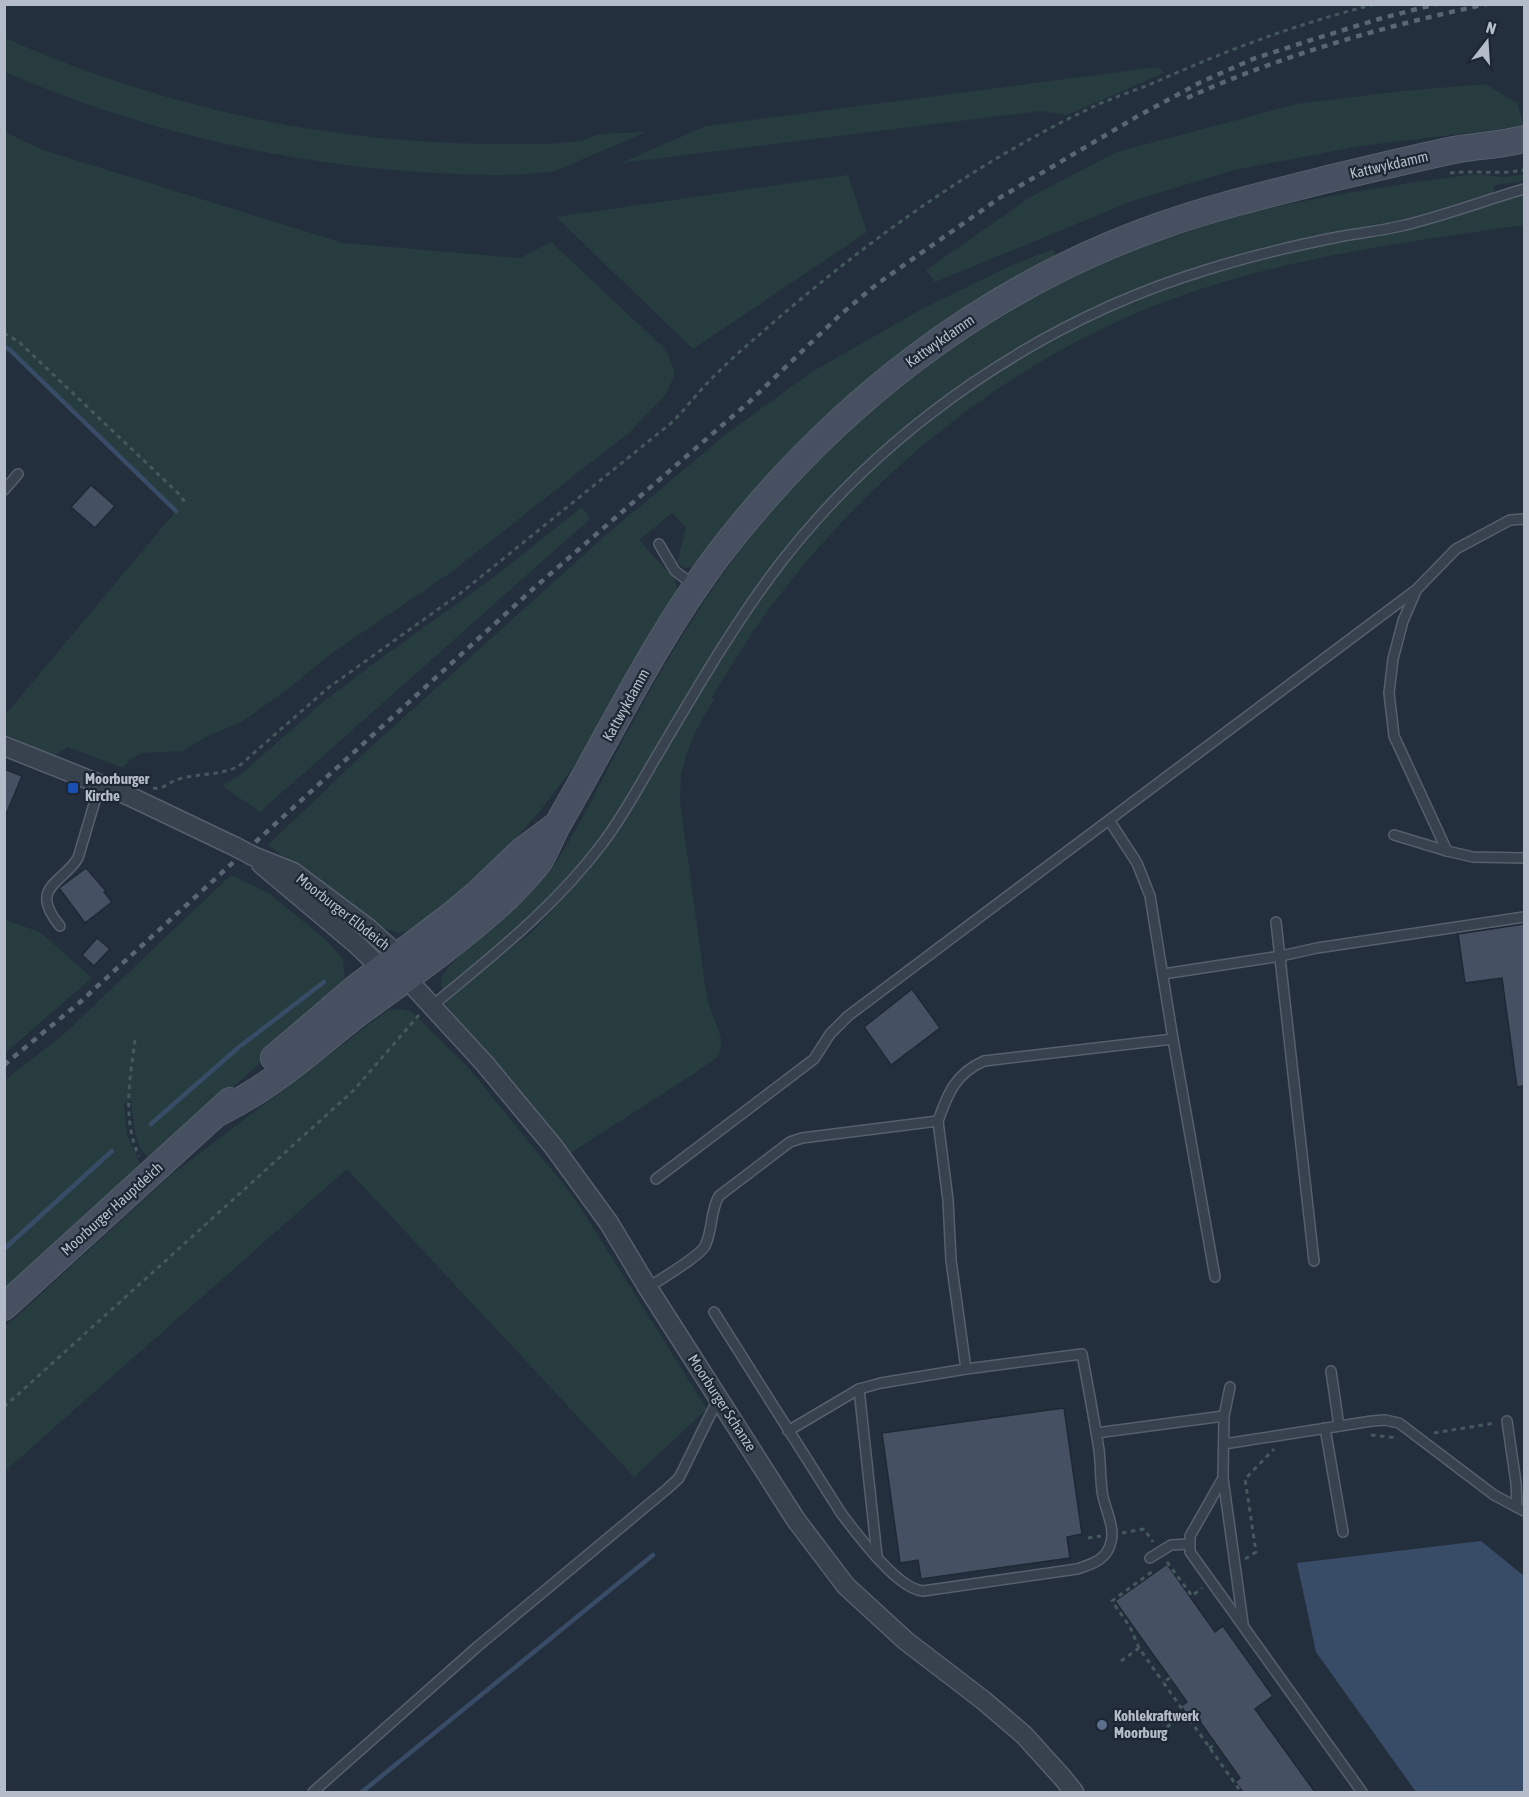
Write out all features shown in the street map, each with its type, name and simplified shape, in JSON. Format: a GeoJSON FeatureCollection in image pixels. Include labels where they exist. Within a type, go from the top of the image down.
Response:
{"type":"FeatureCollection","features":[{"type":"Feature","properties":{"kind":"main road","name":"Kattwykdamm"},"geometry":{"type":"LineString","coordinates":[[396,968],[470,930],[514,890],[539,861],[636,685],[696,587],[780,480],[842,418],[918,355],[1018,290],[1113,244],[1160,226],[1218,207],[1450,151],[1524,139]]}},
{"type":"Feature","properties":{"kind":"main road","name":"Moorburger Hauptdeich"},"geometry":{"type":"LineString","coordinates":[[4,1307],[220,1112],[255,1075],[356,987],[396,968]]}},
{"type":"Feature","properties":{"kind":"street","name":"Moorburger Elbdeich"},"geometry":{"type":"LineString","coordinates":[[4,746],[100,784],[253,856],[356,944],[396,968]]}},
{"type":"Feature","properties":{"kind":"street","name":"Moorburger Schanze"},"geometry":{"type":"LineString","coordinates":[[396,968],[485,1064],[553,1146],[609,1223],[796,1520],[846,1586],[906,1641],[983,1700],[1024,1735],[1074,1792]]}},
{"type":"Feature","properties":{"kind":"lane"},"geometry":{"type":"LineString","coordinates":[[432,1006],[528,926],[567,887],[603,843],[627,808],[739,621],[784,559],[832,505],[873,464],[931,413],[1027,347],[1143,292],[1270,251],[1402,226],[1524,189]]}},
{"type":"Feature","properties":{"kind":"lane"},"geometry":{"type":"LineString","coordinates":[[4,490],[18,474]]}},
{"type":"Feature","properties":{"kind":"lane"},"geometry":{"type":"LineString","coordinates":[[656,1179],[814,1059],[830,1034],[848,1016],[1417,589],[1456,549],[1510,520],[1524,519]]}},
{"type":"Feature","properties":{"kind":"lane"},"geometry":{"type":"LineString","coordinates":[[659,544],[675,571],[696,587]]}},
{"type":"Feature","properties":{"kind":"lane"},"geometry":{"type":"LineString","coordinates":[[1417,589],[1403,621],[1393,659],[1389,693],[1394,736],[1446,851]]}},
{"type":"Feature","properties":{"kind":"lane"},"geometry":{"type":"LineString","coordinates":[[60,926],[49,909],[48,894],[57,879],[78,858],[100,784]]}},
{"type":"Feature","properties":{"kind":"lane"},"geometry":{"type":"LineString","coordinates":[[1109,820],[1137,862],[1150,896],[1215,1277]]}},
{"type":"Feature","properties":{"kind":"lane"},"geometry":{"type":"LineString","coordinates":[[1394,835],[1473,857],[1524,858]]}},
{"type":"Feature","properties":{"kind":"lane"},"geometry":{"type":"LineString","coordinates":[[1162,974],[1281,956],[1317,948],[1524,918]]}},
{"type":"Feature","properties":{"kind":"lane"},"geometry":{"type":"LineString","coordinates":[[1276,922],[1314,1261]]}},
{"type":"Feature","properties":{"kind":"lane"},"geometry":{"type":"LineString","coordinates":[[966,1369],[951,1260],[948,1200],[938,1121],[948,1093],[958,1078],[970,1068],[984,1061],[1173,1039]]}},
{"type":"Feature","properties":{"kind":"lane"},"geometry":{"type":"LineString","coordinates":[[648,1288],[702,1250],[708,1235],[715,1202],[719,1196],[790,1142],[802,1138],[938,1121]]}},
{"type":"Feature","properties":{"kind":"lane"},"geometry":{"type":"LineString","coordinates":[[714,1312],[788,1431],[841,1513],[897,1578],[911,1588],[923,1591],[1077,1569],[1095,1563],[1103,1557],[1111,1542],[1112,1534],[1103,1495],[1096,1433],[1082,1354],[966,1369],[859,1389],[788,1431]]}},
{"type":"Feature","properties":{"kind":"lane"},"geometry":{"type":"LineString","coordinates":[[1331,1371],[1340,1426]]}},
{"type":"Feature","properties":{"kind":"lane"},"geometry":{"type":"LineString","coordinates":[[1230,1388],[1224,1416],[1223,1478],[1243,1625]]}},
{"type":"Feature","properties":{"kind":"lane"},"geometry":{"type":"LineString","coordinates":[[859,1389],[877,1556]]}},
{"type":"Feature","properties":{"kind":"lane"},"geometry":{"type":"LineString","coordinates":[[313,1792],[477,1647],[667,1489],[683,1471],[719,1398]]}},
{"type":"Feature","properties":{"kind":"lane"},"geometry":{"type":"LineString","coordinates":[[1096,1433],[1224,1416]]}},
{"type":"Feature","properties":{"kind":"lane"},"geometry":{"type":"LineString","coordinates":[[1224,1444],[1385,1420],[1399,1423],[1494,1495],[1521,1510]]}},
{"type":"Feature","properties":{"kind":"lane"},"geometry":{"type":"LineString","coordinates":[[1507,1421],[1521,1510]]}},
{"type":"Feature","properties":{"kind":"lane"},"geometry":{"type":"LineString","coordinates":[[1325,1428],[1342,1532]]}},
{"type":"Feature","properties":{"kind":"lane"},"geometry":{"type":"LineString","coordinates":[[1223,1478],[1190,1536],[1190,1552],[1362,1792]]}},
{"type":"Feature","properties":{"kind":"lane"},"geometry":{"type":"LineString","coordinates":[[1150,1558],[1176,1544],[1189,1544]]}},
{"type":"Feature","properties":{"kind":"path"},"geometry":{"type":"LineString","coordinates":[[151,787],[162,788],[179,779],[223,773],[239,766],[328,688],[462,592],[670,424],[686,410],[700,391],[759,335],[849,261],[887,232],[978,171],[1025,143],[1100,104],[1256,40],[1311,21],[1376,4]]}},
{"type":"Feature","properties":{"kind":"path"},"geometry":{"type":"LineString","coordinates":[[4,333],[19,342],[178,493],[188,506]]}},
{"type":"Feature","properties":{"kind":"path"},"geometry":{"type":"LineString","coordinates":[[4,1407],[353,1090],[416,1017],[432,1006]]}},
{"type":"Feature","properties":{"kind":"path"},"geometry":{"type":"LineString","coordinates":[[135,1040],[129,1091],[129,1123],[140,1157],[153,1172]]}},
{"type":"Feature","properties":{"kind":"path"},"geometry":{"type":"LineString","coordinates":[[1368,1434],[1398,1438],[1507,1421]]}},
{"type":"Feature","properties":{"kind":"path"},"geometry":{"type":"LineString","coordinates":[[1235,1566],[1256,1552],[1245,1479],[1276,1446]]}},
{"type":"Feature","properties":{"kind":"path"},"geometry":{"type":"LineString","coordinates":[[1088,1538],[1144,1529],[1192,1596],[1211,1582]]}},
{"type":"Feature","properties":{"kind":"path"},"geometry":{"type":"LineString","coordinates":[[1157,1568],[1112,1601],[1130,1627],[1139,1648],[1241,1792]]}},
{"type":"Feature","properties":{"kind":"path"},"geometry":{"type":"LineString","coordinates":[[1121,1661],[1139,1648]]}},
{"type":"Feature","properties":{"kind":"path"},"geometry":{"type":"LineString","coordinates":[[1163,1682],[1170,1678]]}},
{"type":"Feature","properties":{"kind":"path"},"geometry":{"type":"LineString","coordinates":[[1167,1727],[1185,1713]]}},
{"type":"Feature","properties":{"kind":"path"},"geometry":{"type":"LineString","coordinates":[[1198,1733],[1205,1729]]}},
{"type":"Feature","properties":{"kind":"path"},"geometry":{"type":"LineString","coordinates":[[1209,1748],[1216,1744]]}},
{"type":"Feature","properties":{"kind":"path"},"geometry":{"type":"LineString","coordinates":[[1231,1779],[1237,1774]]}},
{"type":"Feature","properties":{"kind":"green space"},"geometry":{"type":"Polygon","coordinates":[[[5,38],[124,84],[184,102],[308,129],[371,137],[499,144],[560,143],[580,141],[604,134],[646,132],[561,169],[540,173],[450,174],[325,162],[216,142],[109,112],[56,93],[5,72],[5,38]]]}},
{"type":"Feature","properties":{"kind":"green space"},"geometry":{"type":"Polygon","coordinates":[[[1158,67],[1164,73],[1067,115],[1041,111],[621,163],[706,126],[1158,67]]]}},
{"type":"Feature","properties":{"kind":"green space"},"geometry":{"type":"Polygon","coordinates":[[[1486,84],[1517,103],[1524,126],[1361,146],[1234,170],[1135,200],[935,282],[926,270],[1032,196],[1117,152],[1296,104],[1402,91],[1486,84]]]}},
{"type":"Feature","properties":{"kind":"green space"},"geometry":{"type":"Polygon","coordinates":[[[5,132],[43,150],[343,243],[520,258],[551,242],[663,347],[675,373],[667,393],[630,432],[453,571],[332,653],[242,722],[210,735],[182,751],[142,753],[131,759],[123,768],[68,747],[53,756],[5,734],[5,715],[176,511],[5,347],[5,132]]]}},
{"type":"Feature","properties":{"kind":"green space"},"geometry":{"type":"Polygon","coordinates":[[[1473,174],[1505,177],[1524,174],[1524,181],[1494,185],[1494,193],[1404,219],[1405,227],[1524,193],[1524,225],[1371,248],[1295,263],[1220,283],[1150,307],[1083,338],[1019,375],[958,418],[901,465],[847,516],[798,571],[748,638],[712,697],[714,699],[696,731],[681,774],[680,801],[705,985],[721,1038],[720,1053],[692,1075],[569,1154],[445,1003],[446,999],[533,931],[582,877],[608,843],[601,837],[585,860],[548,901],[486,957],[442,991],[442,977],[457,958],[524,899],[554,865],[578,826],[656,680],[705,600],[764,520],[815,463],[872,411],[932,362],[997,320],[1064,282],[1134,250],[1206,225],[1272,208],[1338,195],[1473,174]]]}},
{"type":"Feature","properties":{"kind":"green space"},"geometry":{"type":"Polygon","coordinates":[[[848,175],[867,232],[693,349],[556,217],[848,175]]]}},
{"type":"Feature","properties":{"kind":"green space"},"geometry":{"type":"Polygon","coordinates":[[[1053,249],[1057,259],[1016,280],[694,566],[685,568],[677,562],[686,528],[672,513],[639,540],[675,580],[678,592],[638,663],[575,764],[526,827],[478,876],[414,929],[398,933],[378,926],[268,845],[362,755],[607,534],[724,436],[810,373],[922,309],[1012,265],[1053,249]]]}},
{"type":"Feature","properties":{"kind":"green space"},"geometry":{"type":"Polygon","coordinates":[[[582,507],[590,519],[260,812],[222,786],[240,775],[323,702],[494,577],[582,507]]]}},
{"type":"Feature","properties":{"kind":"green space"},"geometry":{"type":"Polygon","coordinates":[[[231,875],[270,894],[327,941],[343,959],[345,982],[348,986],[152,1158],[146,1155],[138,1142],[131,1100],[124,1104],[127,1134],[142,1169],[5,1295],[5,1080],[64,1034],[231,875]]]}},
{"type":"Feature","properties":{"kind":"green space"},"geometry":{"type":"Polygon","coordinates":[[[5,920],[40,932],[92,978],[5,1053],[5,920]]]}},
{"type":"Feature","properties":{"kind":"green space"},"geometry":{"type":"Polygon","coordinates":[[[388,1010],[411,1011],[467,1066],[573,1196],[707,1409],[634,1477],[347,1169],[5,1471],[5,1327],[171,1175],[388,1010]]]}},
{"type":"Feature","properties":{"kind":"water"},"geometry":{"type":"Polygon","coordinates":[[[1481,1541],[1524,1576],[1524,1792],[1416,1792],[1316,1652],[1297,1563],[1481,1541]]]}},
{"type":"Feature","properties":{"kind":"building"},"geometry":{"type":"Polygon","coordinates":[[[91,485],[115,506],[95,528],[71,507],[91,485]]]}},
{"type":"Feature","properties":{"kind":"building"},"geometry":{"type":"Polygon","coordinates":[[[4,769],[22,776],[5,817],[4,817],[4,769]]]}},
{"type":"Feature","properties":{"kind":"building"},"geometry":{"type":"Polygon","coordinates":[[[86,868],[106,891],[104,892],[112,902],[85,923],[59,888],[86,868]]]}},
{"type":"Feature","properties":{"kind":"building"},"geometry":{"type":"Polygon","coordinates":[[[1524,924],[1524,1086],[1517,1087],[1502,978],[1465,983],[1458,934],[1524,924]]]}},
{"type":"Feature","properties":{"kind":"building"},"geometry":{"type":"Polygon","coordinates":[[[97,938],[110,949],[94,966],[82,955],[97,938]]]}},
{"type":"Feature","properties":{"kind":"building"},"geometry":{"type":"Polygon","coordinates":[[[912,989],[940,1028],[891,1065],[864,1027],[912,989]]]}},
{"type":"Feature","properties":{"kind":"building"},"geometry":{"type":"Polygon","coordinates":[[[1064,1408],[1082,1534],[1067,1537],[1070,1558],[921,1579],[918,1560],[900,1563],[882,1433],[1064,1408]]]}},
{"type":"Feature","properties":{"kind":"building"},"geometry":{"type":"Polygon","coordinates":[[[1167,1564],[1215,1632],[1223,1626],[1273,1696],[1255,1709],[1315,1792],[1243,1792],[1235,1782],[1240,1778],[1196,1716],[1190,1719],[1181,1706],[1187,1702],[1115,1601],[1167,1564]]]}},
{"type":"Feature","properties":{"kind":"waterway"},"geometry":{"type":"LineString","coordinates":[[4,347],[10,350],[176,511]]}},
{"type":"Feature","properties":{"kind":"waterway"},"geometry":{"type":"LineString","coordinates":[[151,1124],[239,1047],[324,982]]}},
{"type":"Feature","properties":{"kind":"waterway"},"geometry":{"type":"LineString","coordinates":[[4,1249],[112,1151]]}},
{"type":"Feature","properties":{"kind":"waterway"},"geometry":{"type":"LineString","coordinates":[[362,1792],[653,1555]]}},
{"type":"Feature","properties":{"kind":"railway"},"geometry":{"type":"LineString","coordinates":[[4,1065],[79,1003],[534,588],[748,403],[840,315],[877,284],[1001,197],[1138,116],[1201,82],[1253,59],[1379,19],[1436,4]]}},
{"type":"Feature","properties":{"kind":"railway"},"geometry":{"type":"LineString","coordinates":[[1187,98],[1260,68],[1334,43],[1487,4]]}},
{"type":"Feature","properties":{"kind":"place","name":"Moorburger Kirche"},"geometry":{"type":"Point","coordinates":[73,788]}},
{"type":"Feature","properties":{"kind":"place","name":"Kohlekraftwerk Moorburg"},"geometry":{"type":"Point","coordinates":[1102,1725]}}]}
